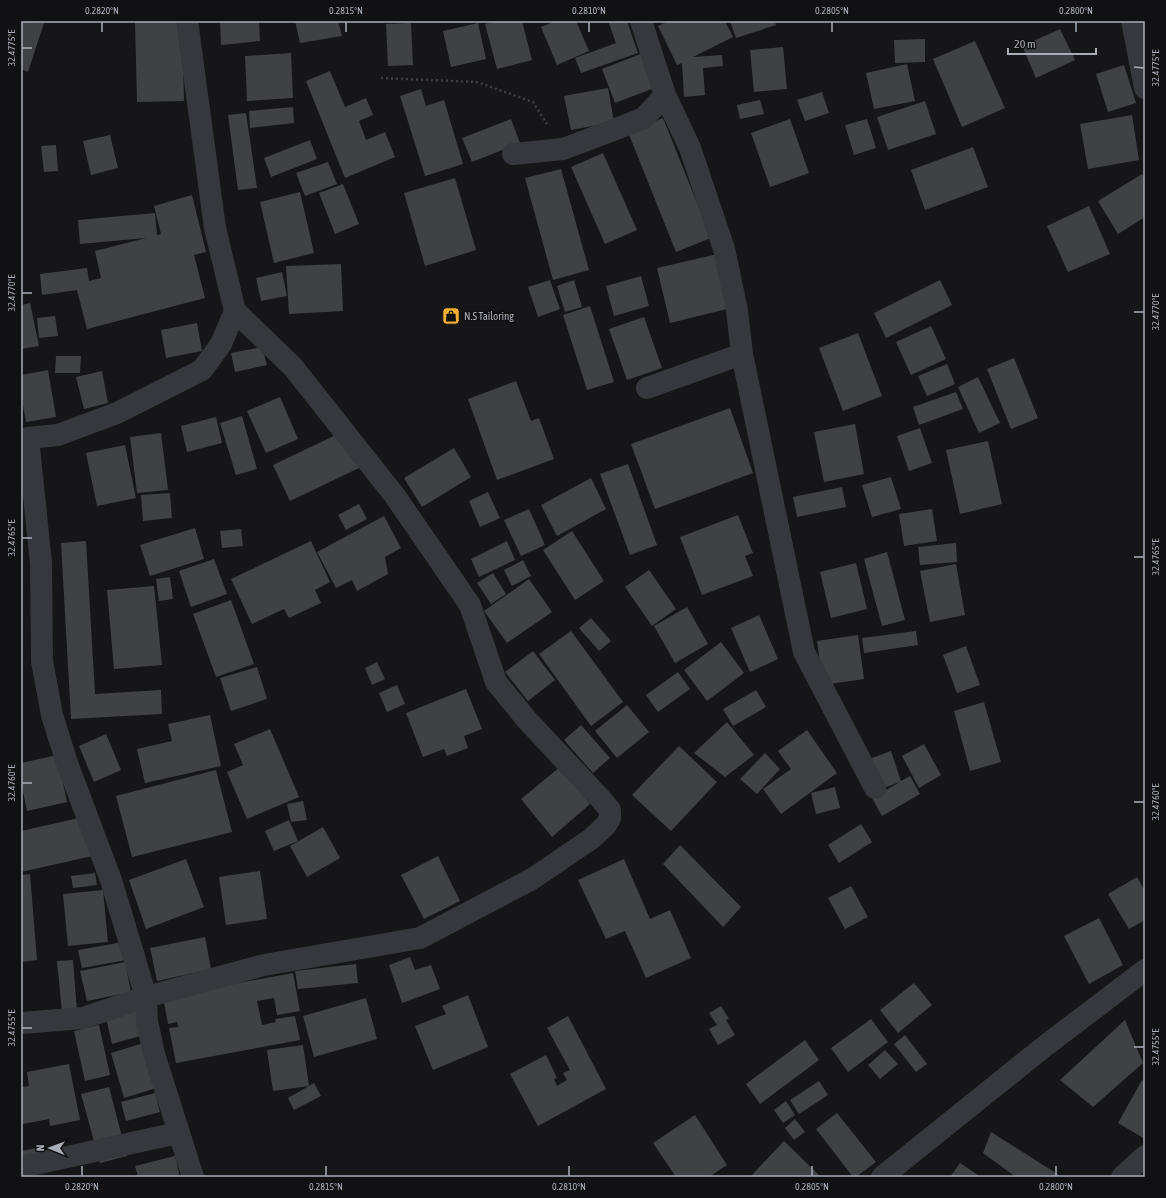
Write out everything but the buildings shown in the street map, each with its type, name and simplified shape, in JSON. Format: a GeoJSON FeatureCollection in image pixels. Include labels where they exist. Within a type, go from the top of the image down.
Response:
{"type":"FeatureCollection","features":[{"type":"Feature","properties":{"kind":"street"},"geometry":{"type":"LineString","coordinates":[[21,1023],[83,1018],[146,997],[264,965],[420,938],[532,879],[591,839],[606,825],[610,818],[610,810],[600,798],[527,720],[496,682],[470,606],[395,496],[292,367],[235,311],[215,228],[187,21]]}},
{"type":"Feature","properties":{"kind":"street"},"geometry":{"type":"LineString","coordinates":[[641,21],[665,95],[690,148],[724,249],[737,310],[742,354],[804,652],[875,788]]}},
{"type":"Feature","properties":{"kind":"street"},"geometry":{"type":"LineString","coordinates":[[1132,21],[1145,88]]}},
{"type":"Feature","properties":{"kind":"street"},"geometry":{"type":"LineString","coordinates":[[513,154],[562,148],[644,118],[665,95]]}},
{"type":"Feature","properties":{"kind":"street"},"geometry":{"type":"LineString","coordinates":[[193,1177],[154,1054],[147,1021],[146,997],[111,880],[67,763],[52,715],[42,661],[41,563],[28,438],[58,435],[117,413],[202,370],[221,344],[235,311]]}},
{"type":"Feature","properties":{"kind":"street"},"geometry":{"type":"LineString","coordinates":[[647,388],[742,354]]}},
{"type":"Feature","properties":{"kind":"street"},"geometry":{"type":"LineString","coordinates":[[882,1177],[1045,1046],[1145,970]]}},
{"type":"Feature","properties":{"kind":"street"},"geometry":{"type":"LineString","coordinates":[[21,1167],[178,1133]]}},
{"type":"Feature","properties":{"kind":"street"},"geometry":{"type":"LineString","coordinates":[[1122,1177],[1145,1156]]}},
{"type":"Feature","properties":{"kind":"path"},"geometry":{"type":"LineString","coordinates":[[381,78],[477,82],[533,102],[562,148]]}},
{"type":"Feature","properties":{"kind":"place","name":"N.S Tailoring"},"geometry":{"type":"Point","coordinates":[451,316]}}]}
